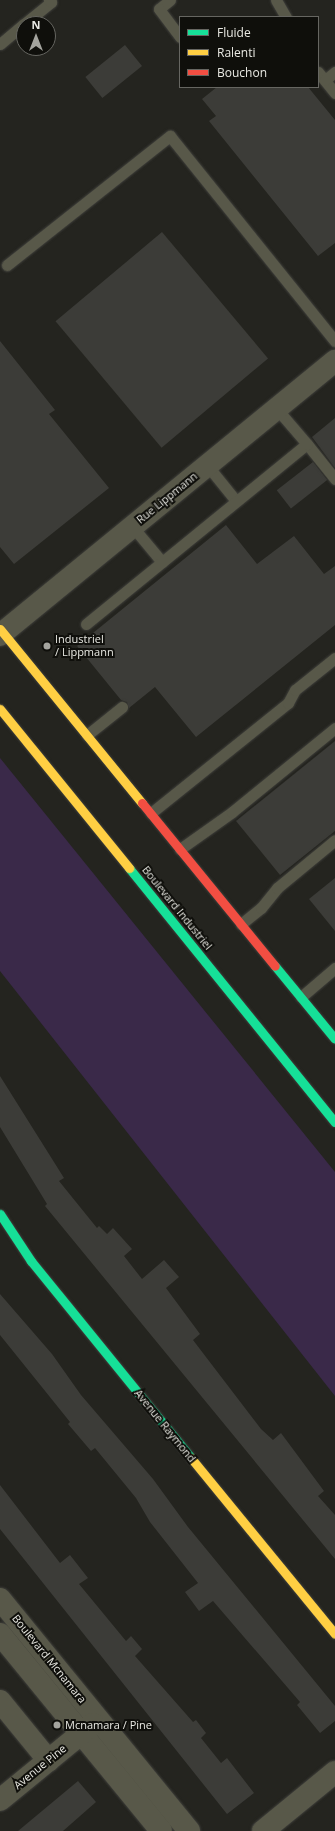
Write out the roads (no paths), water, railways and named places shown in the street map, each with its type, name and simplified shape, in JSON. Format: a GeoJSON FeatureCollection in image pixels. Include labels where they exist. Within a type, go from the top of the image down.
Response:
{"type":"FeatureCollection","features":[{"type":"Feature","properties":{"kind":"street","name":"Rue Lippmann"},"geometry":{"type":"LineString","coordinates":[[1,632],[335,361]]}},
{"type":"Feature","properties":{"kind":"street"},"geometry":{"type":"LineString","coordinates":[[1,632],[334,1036]]}},
{"type":"Feature","properties":{"kind":"street","name":"Boulevard Industriel"},"geometry":{"type":"LineString","coordinates":[[0,710],[335,1122]]}},
{"type":"Feature","properties":{"kind":"street","name":"Avenue Raymond"},"geometry":{"type":"LineString","coordinates":[[0,1214],[31,1261],[335,1634]]}},
{"type":"Feature","properties":{"kind":"street","name":"Boulevard Mcnamara"},"geometry":{"type":"LineString","coordinates":[[0,1599],[189,1831]]}},
{"type":"Feature","properties":{"kind":"street","name":"Boulevard Mcnamara"},"geometry":{"type":"LineString","coordinates":[[0,1634],[161,1831]]}},
{"type":"Feature","properties":{"kind":"street"},"geometry":{"type":"LineString","coordinates":[[0,1701],[49,1761]]}},
{"type":"Feature","properties":{"kind":"street","name":"Avenue Pine"},"geometry":{"type":"LineString","coordinates":[[0,1800],[98,1719]]}},
{"type":"Feature","properties":{"kind":"street"},"geometry":{"type":"LineString","coordinates":[[263,1831],[335,1772]]}},
{"type":"Feature","properties":{"kind":"lane"},"geometry":{"type":"LineString","coordinates":[[34,16],[51,2],[49,0]]}},
{"type":"Feature","properties":{"kind":"lane"},"geometry":{"type":"LineString","coordinates":[[170,0],[158,9],[179,36]]}},
{"type":"Feature","properties":{"kind":"lane"},"geometry":{"type":"LineString","coordinates":[[276,0],[285,16]]}},
{"type":"Feature","properties":{"kind":"lane"},"geometry":{"type":"LineString","coordinates":[[0,44],[16,31]]}},
{"type":"Feature","properties":{"kind":"lane"},"geometry":{"type":"LineString","coordinates":[[335,72],[321,76],[335,93]]}},
{"type":"Feature","properties":{"kind":"lane"},"geometry":{"type":"LineString","coordinates":[[7,265],[170,136],[335,341]]}},
{"type":"Feature","properties":{"kind":"lane"},"geometry":{"type":"LineString","coordinates":[[277,409],[335,479]]}},
{"type":"Feature","properties":{"kind":"lane"},"geometry":{"type":"LineString","coordinates":[[86,624],[307,444]]}},
{"type":"Feature","properties":{"kind":"lane"},"geometry":{"type":"LineString","coordinates":[[207,465],[236,502]]}},
{"type":"Feature","properties":{"kind":"lane"},"geometry":{"type":"LineString","coordinates":[[132,526],[162,562]]}},
{"type":"Feature","properties":{"kind":"lane"},"geometry":{"type":"LineString","coordinates":[[151,813],[288,703],[295,690],[335,658]]}},
{"type":"Feature","properties":{"kind":"lane"},"geometry":{"type":"LineString","coordinates":[[87,735],[122,707]]}},
{"type":"Feature","properties":{"kind":"lane"},"geometry":{"type":"LineString","coordinates":[[180,849],[232,812],[335,728]]}},
{"type":"Feature","properties":{"kind":"lane"},"geometry":{"type":"LineString","coordinates":[[241,924],[261,908],[282,884],[335,840]]}},
{"type":"Feature","properties":{"kind":"lane"},"geometry":{"type":"LineString","coordinates":[[301,997],[335,968]]}},
{"type":"Feature","properties":{"kind":"place","name":"Industriel / Lippmann"},"geometry":{"type":"Point","coordinates":[47,646]}},
{"type":"Feature","properties":{"kind":"place","name":"Mcnamara / Pine"},"geometry":{"type":"Point","coordinates":[57,1725]}}]}
